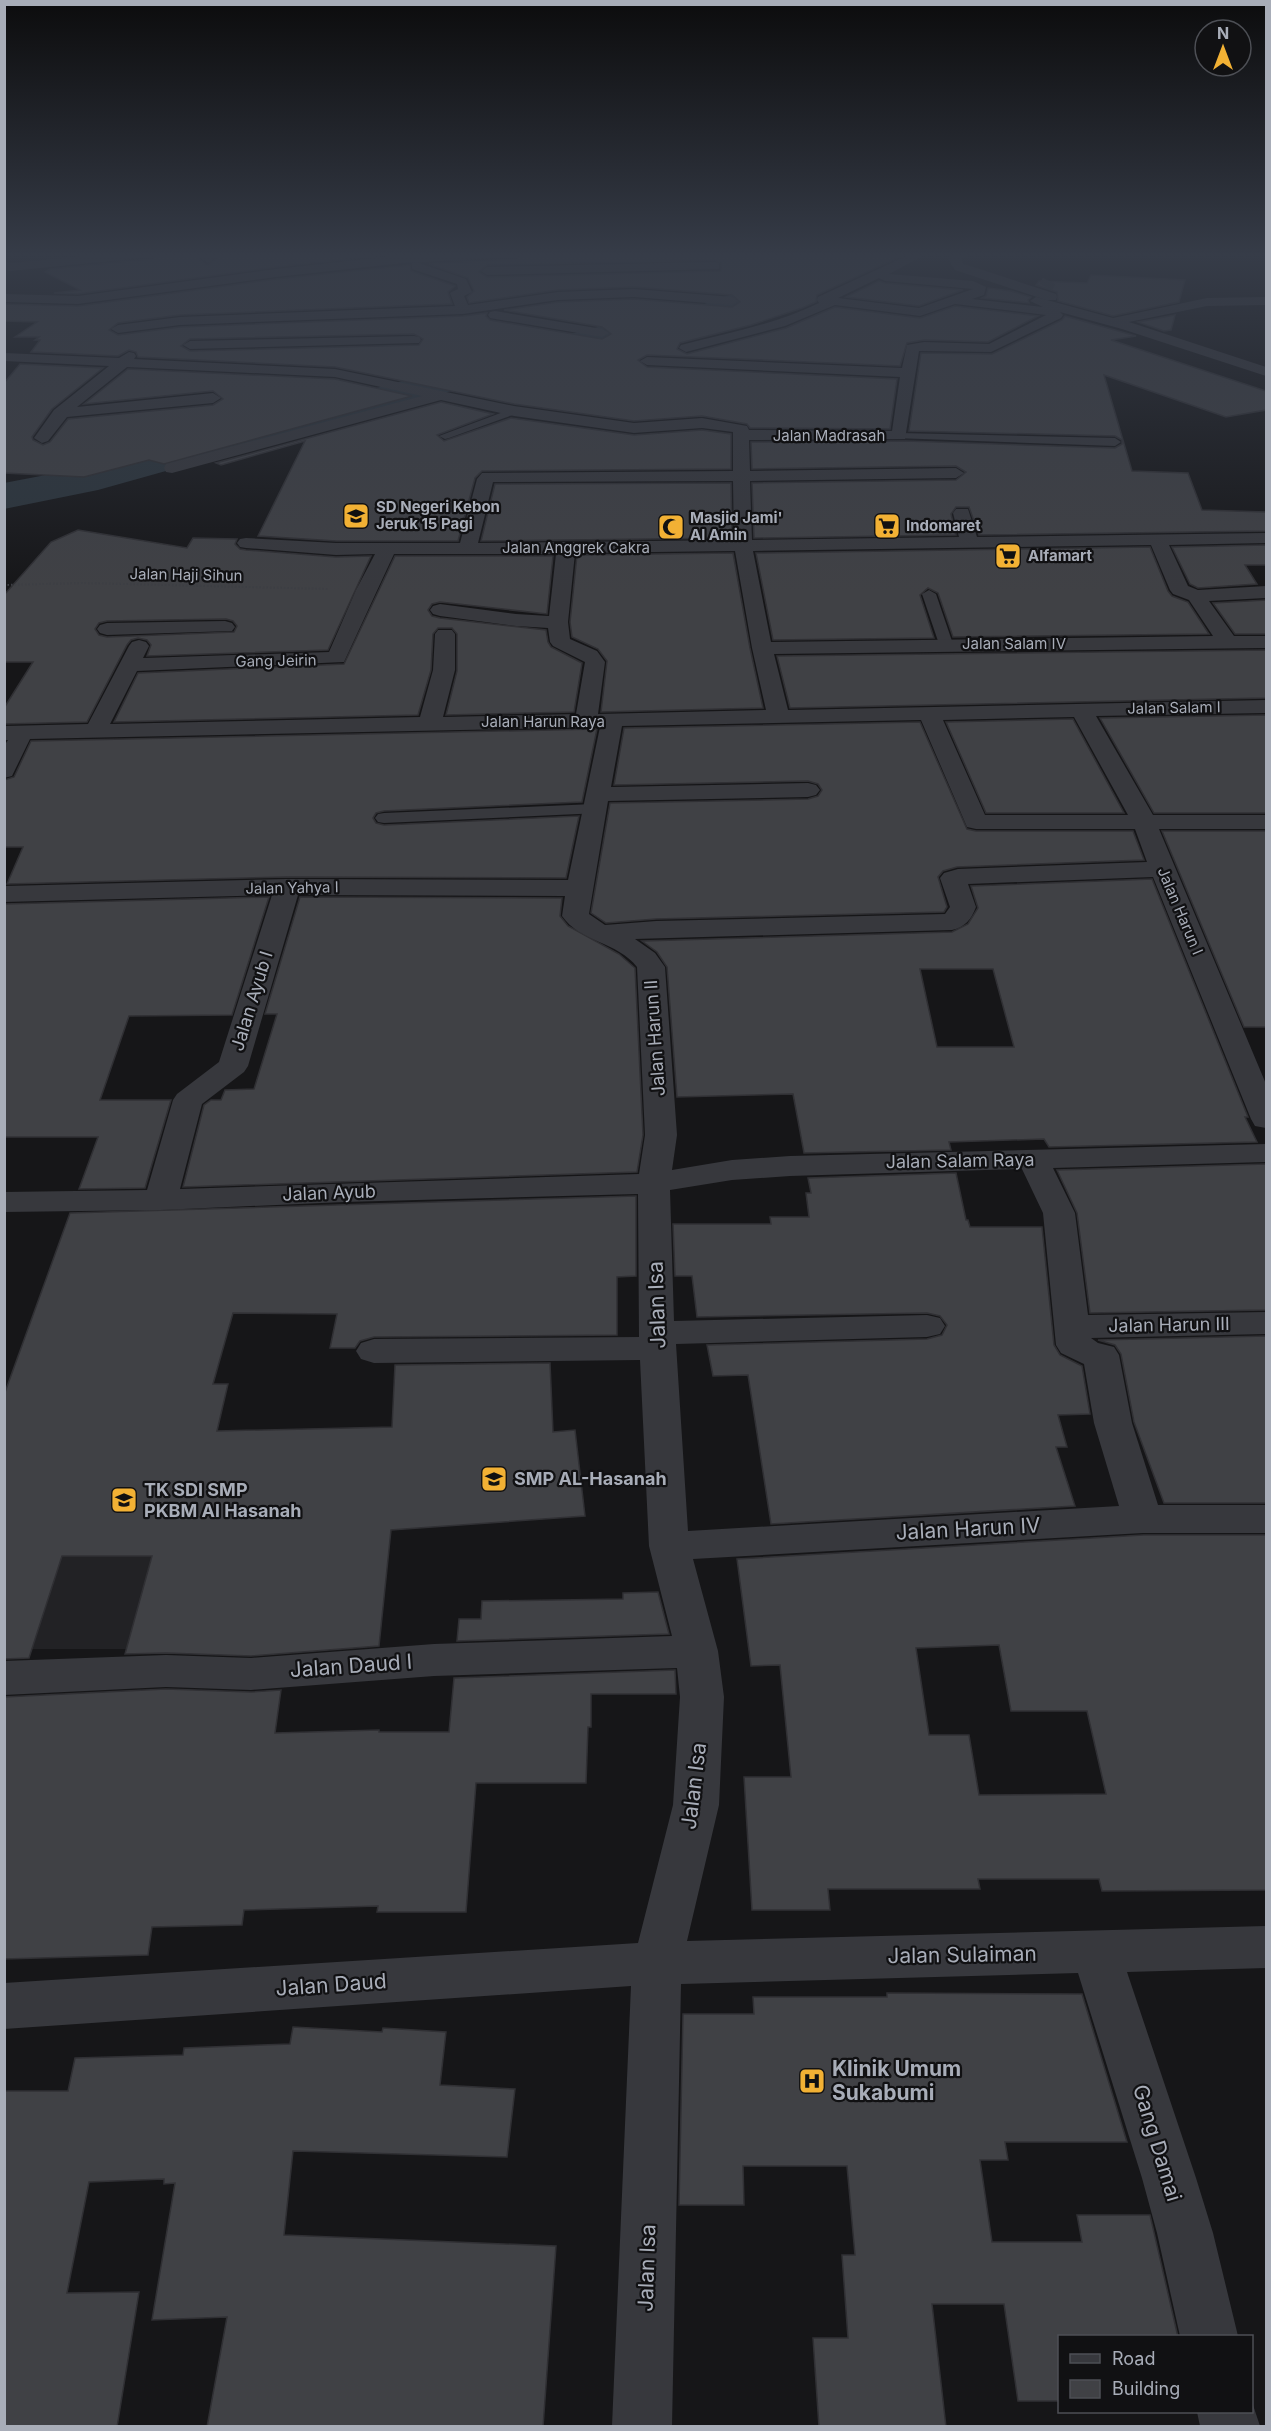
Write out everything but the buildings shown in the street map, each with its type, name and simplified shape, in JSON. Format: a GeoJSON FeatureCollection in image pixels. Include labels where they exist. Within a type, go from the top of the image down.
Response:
{"type":"FeatureCollection","features":[{"type":"Feature","properties":{"kind":"street"},"geometry":{"type":"LineString","coordinates":[[42,438],[70,402],[117,366]]}},
{"type":"Feature","properties":{"kind":"street"},"geometry":{"type":"LineString","coordinates":[[220,366],[336,373],[514,411],[634,428],[718,424],[741,429],[743,546],[762,648],[779,718]]}},
{"type":"Feature","properties":{"kind":"street"},"geometry":{"type":"LineString","coordinates":[[766,366],[909,373]]}},
{"type":"Feature","properties":{"kind":"street","name":"Jalan Madrasah"},"geometry":{"type":"LineString","coordinates":[[741,435],[899,436],[910,366]]}},
{"type":"Feature","properties":{"kind":"street"},"geometry":{"type":"LineString","coordinates":[[1249,366],[1266,372]]}},
{"type":"Feature","properties":{"kind":"street"},"geometry":{"type":"LineString","coordinates":[[172,468],[439,396]]}},
{"type":"Feature","properties":{"kind":"street"},"geometry":{"type":"LineString","coordinates":[[59,414],[213,398]]}},
{"type":"Feature","properties":{"kind":"street"},"geometry":{"type":"LineString","coordinates":[[468,548],[485,479],[489,477],[956,474]]}},
{"type":"Feature","properties":{"kind":"street"},"geometry":{"type":"LineString","coordinates":[[962,513],[969,543]]}},
{"type":"Feature","properties":{"kind":"street","name":"Jalan Anggrek Cakra"},"geometry":{"type":"LineString","coordinates":[[246,543],[336,549],[566,548],[1266,538]]}},
{"type":"Feature","properties":{"kind":"street"},"geometry":{"type":"LineString","coordinates":[[1158,540],[1180,590],[1196,596],[1266,592]]}},
{"type":"Feature","properties":{"kind":"street","name":"Gang Jeirin"},"geometry":{"type":"LineString","coordinates":[[130,665],[337,658],[366,590],[388,548]]}},
{"type":"Feature","properties":{"kind":"street"},"geometry":{"type":"LineString","coordinates":[[440,610],[558,622],[566,548]]}},
{"type":"Feature","properties":{"kind":"street"},"geometry":{"type":"LineString","coordinates":[[1196,596],[1228,643]]}},
{"type":"Feature","properties":{"kind":"street","name":"Jalan Harun II"},"geometry":{"type":"LineString","coordinates":[[558,622],[560,642],[590,655],[595,662],[599,721],[596,802],[575,916],[584,925],[638,953],[648,961],[651,968],[661,1136],[654,1183]]}},
{"type":"Feature","properties":{"kind":"street"},"geometry":{"type":"LineString","coordinates":[[107,629],[225,627]]}},
{"type":"Feature","properties":{"kind":"street"},"geometry":{"type":"LineString","coordinates":[[96,730],[148,628]]}},
{"type":"Feature","properties":{"kind":"street"},"geometry":{"type":"LineString","coordinates":[[430,723],[444,670],[445,634]]}},
{"type":"Feature","properties":{"kind":"street","name":"Jalan Salam IV"},"geometry":{"type":"LineString","coordinates":[[762,648],[946,644],[1266,642]]}},
{"type":"Feature","properties":{"kind":"street","name":"Jalan Salam I"},"geometry":{"type":"LineString","coordinates":[[1081,710],[1266,706]]}},
{"type":"Feature","properties":{"kind":"street","name":"Jalan Harun Raya"},"geometry":{"type":"LineString","coordinates":[[13,733],[1081,710]]}},
{"type":"Feature","properties":{"kind":"street","name":"Jalan Harun I"},"geometry":{"type":"LineString","coordinates":[[1081,710],[1144,821],[1266,1119]]}},
{"type":"Feature","properties":{"kind":"street"},"geometry":{"type":"LineString","coordinates":[[930,714],[976,822],[1266,822]]}},
{"type":"Feature","properties":{"kind":"street"},"geometry":{"type":"LineString","coordinates":[[4,771],[13,733]]}},
{"type":"Feature","properties":{"kind":"street"},"geometry":{"type":"LineString","coordinates":[[596,802],[808,790]]}},
{"type":"Feature","properties":{"kind":"street"},"geometry":{"type":"LineString","coordinates":[[600,933],[656,929],[952,922],[960,915],[963,907],[954,887],[953,878],[1162,869]]}},
{"type":"Feature","properties":{"kind":"street","name":"Jalan Yahya I"},"geometry":{"type":"LineString","coordinates":[[4,894],[287,887],[579,888]]}},
{"type":"Feature","properties":{"kind":"street","name":"Jalan Ayub I"},"geometry":{"type":"LineString","coordinates":[[161,1200],[188,1100],[233,1066],[287,887]]}},
{"type":"Feature","properties":{"kind":"street","name":"Jalan Salam Raya"},"geometry":{"type":"LineString","coordinates":[[654,1183],[732,1170],[790,1166],[1266,1153]]}},
{"type":"Feature","properties":{"kind":"street"},"geometry":{"type":"LineString","coordinates":[[1033,1160],[1059,1213],[1074,1345],[1090,1353],[1101,1355],[1113,1423],[1143,1520]]}},
{"type":"Feature","properties":{"kind":"street","name":"Jalan Ayub"},"geometry":{"type":"LineString","coordinates":[[4,1202],[161,1200],[654,1183]]}},
{"type":"Feature","properties":{"kind":"street","name":"Jalan Isa"},"geometry":{"type":"LineString","coordinates":[[642,2427],[657,1963],[696,1805],[702,1697],[698,1651],[669,1546],[657,1340],[654,1183]]}},
{"type":"Feature","properties":{"kind":"street","name":"Jalan Harun III"},"geometry":{"type":"LineString","coordinates":[[1071,1326],[1266,1323]]}},
{"type":"Feature","properties":{"kind":"street"},"geometry":{"type":"LineString","coordinates":[[374,1351],[927,1326]]}},
{"type":"Feature","properties":{"kind":"street","name":"Jalan Harun IV"},"geometry":{"type":"LineString","coordinates":[[669,1546],[1143,1520],[1266,1520]]}},
{"type":"Feature","properties":{"kind":"street","name":"Jalan Daud I"},"geometry":{"type":"LineString","coordinates":[[4,1678],[166,1671],[251,1674],[434,1660],[698,1651]]}},
{"type":"Feature","properties":{"kind":"street","name":"Jalan Sulaiman"},"geometry":{"type":"LineString","coordinates":[[657,1963],[1266,1947]]}},
{"type":"Feature","properties":{"kind":"street","name":"Gang Damai"},"geometry":{"type":"LineString","coordinates":[[1096,1952],[1169,2178],[1185,2233],[1209,2335]]}},
{"type":"Feature","properties":{"kind":"street","name":"Jalan Daud"},"geometry":{"type":"LineString","coordinates":[[4,2006],[657,1963]]}},
{"type":"Feature","properties":{"kind":"lane"},"geometry":{"type":"LineString","coordinates":[[446,436],[514,411]]}},
{"type":"Feature","properties":{"kind":"lane"},"geometry":{"type":"LineString","coordinates":[[899,436],[1115,442]]}},
{"type":"Feature","properties":{"kind":"lane"},"geometry":{"type":"LineString","coordinates":[[928,594],[946,644]]}},
{"type":"Feature","properties":{"kind":"lane"},"geometry":{"type":"LineString","coordinates":[[384,818],[596,802]]}},
{"type":"Feature","properties":{"kind":"path","name":"Jalan Haji Sihun"},"geometry":{"type":"LineString","coordinates":[[4,585],[84,583],[366,590]]}},
{"type":"Feature","properties":{"kind":"shaded area","name":"TK SDI SMP PKBM Al Hasanah"},"geometry":{"type":"Polygon","coordinates":[[[238,1443],[185,1649],[5,1649],[5,1557],[238,1443]]]}},
{"type":"Feature","properties":{"kind":"waterway"},"geometry":{"type":"LineString","coordinates":[[4,496],[83,481],[456,378],[468,371],[486,366]]}},
{"type":"Feature","properties":{"kind":"place","name":"SD Negeri Kebon Jeruk 15 Pagi"},"geometry":{"type":"Point","coordinates":[356,516]}},
{"type":"Feature","properties":{"kind":"place","name":"Indomaret"},"geometry":{"type":"Point","coordinates":[887,526]}},
{"type":"Feature","properties":{"kind":"place","name":"Masjid Jami' Al Amin"},"geometry":{"type":"Point","coordinates":[671,527]}},
{"type":"Feature","properties":{"kind":"place","name":"Alfamart"},"geometry":{"type":"Point","coordinates":[1008,556]}},
{"type":"Feature","properties":{"kind":"place","name":"SMP AL-Hasanah"},"geometry":{"type":"Point","coordinates":[494,1479]}},
{"type":"Feature","properties":{"kind":"place","name":"TK SDI SMP PKBM Al Hasanah"},"geometry":{"type":"Point","coordinates":[124,1500]}},
{"type":"Feature","properties":{"kind":"place","name":"Klinik Umum Sukabumi"},"geometry":{"type":"Point","coordinates":[812,2081]}}]}
